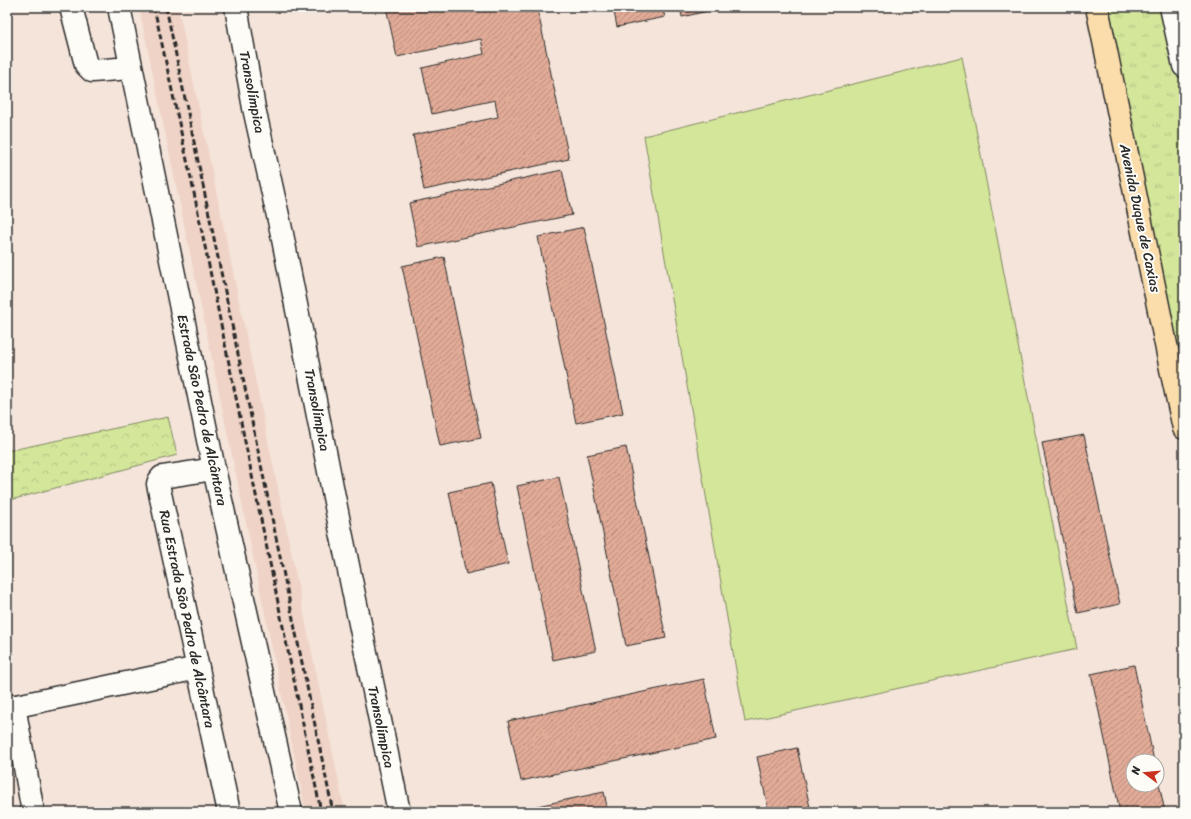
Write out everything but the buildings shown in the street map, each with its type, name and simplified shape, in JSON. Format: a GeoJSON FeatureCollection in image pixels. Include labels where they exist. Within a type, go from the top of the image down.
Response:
{"type":"FeatureCollection","features":[{"type":"Feature","properties":{"kind":"main road","name":"Avenida Duque de Caxias"},"geometry":{"type":"LineString","coordinates":[[1097,7],[1178,373],[1184,428]]}},
{"type":"Feature","properties":{"kind":"street"},"geometry":{"type":"LineString","coordinates":[[71,7],[86,65],[89,69],[92,71],[131,68]]}},
{"type":"Feature","properties":{"kind":"street","name":"Estrada São Pedro de Alcântara"},"geometry":{"type":"LineString","coordinates":[[119,7],[214,469],[291,812]]}},
{"type":"Feature","properties":{"kind":"street","name":"Transolímpica"},"geometry":{"type":"LineString","coordinates":[[236,7],[254,108],[282,234],[340,527],[399,812]]}},
{"type":"Feature","properties":{"kind":"street"},"geometry":{"type":"LineString","coordinates":[[1171,7],[1181,32],[1184,66]]}},
{"type":"Feature","properties":{"kind":"street","name":"Rua Estrada São Pedro de Alcântara"},"geometry":{"type":"LineString","coordinates":[[214,469],[162,478],[158,484],[229,812]]}},
{"type":"Feature","properties":{"kind":"street"},"geometry":{"type":"LineString","coordinates":[[34,812],[11,707],[198,668]]}},
{"type":"Feature","properties":{"kind":"shaded area"},"geometry":{"type":"Polygon","coordinates":[[[139,7],[178,7],[345,812],[306,812],[139,7]]]}},
{"type":"Feature","properties":{"kind":"green space"},"geometry":{"type":"Polygon","coordinates":[[[1100,7],[1167,7],[1184,90],[1184,414],[1100,7]]]}},
{"type":"Feature","properties":{"kind":"green space"},"geometry":{"type":"Polygon","coordinates":[[[962,57],[1077,649],[745,722],[644,136],[962,57]]]}},
{"type":"Feature","properties":{"kind":"green space"},"geometry":{"type":"Polygon","coordinates":[[[168,417],[177,455],[7,501],[7,451],[168,417]]]}},
{"type":"Feature","properties":{"kind":"railway"},"geometry":{"type":"LineString","coordinates":[[154,7],[193,188],[321,812]]}},
{"type":"Feature","properties":{"kind":"railway"},"geometry":{"type":"LineString","coordinates":[[166,7],[333,812]]}}]}
